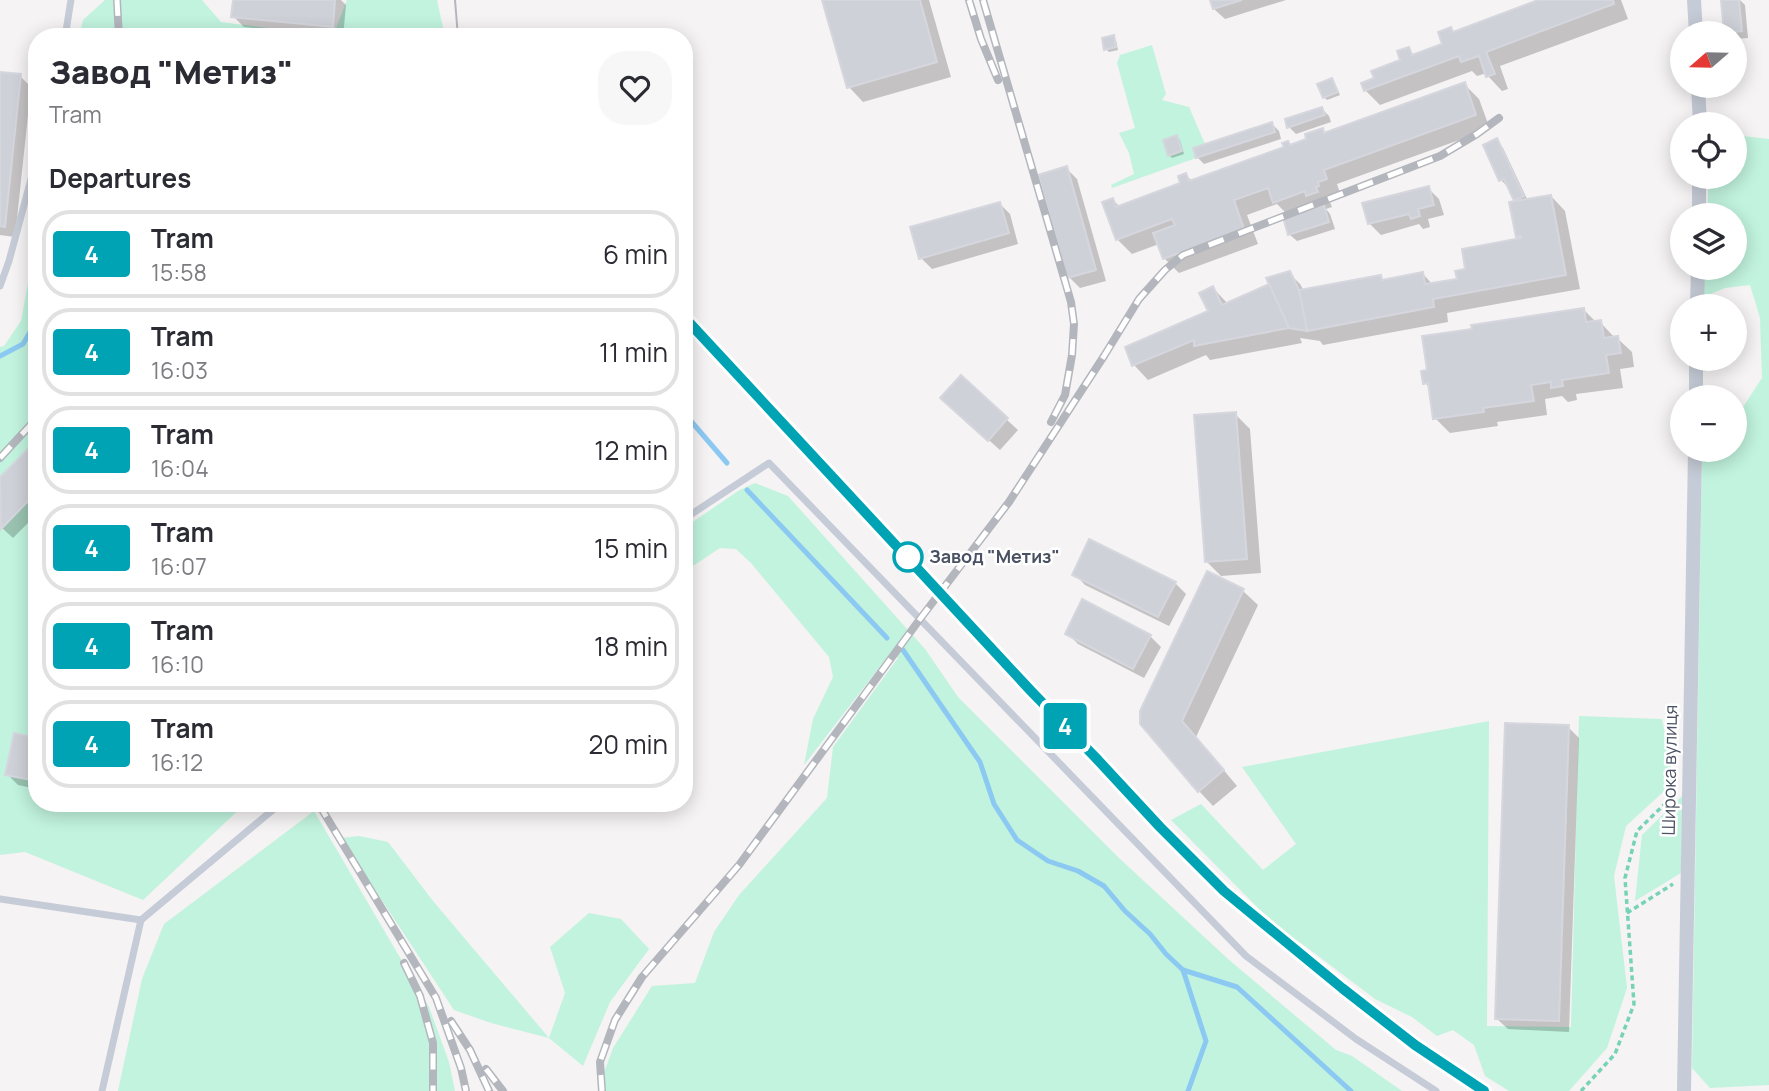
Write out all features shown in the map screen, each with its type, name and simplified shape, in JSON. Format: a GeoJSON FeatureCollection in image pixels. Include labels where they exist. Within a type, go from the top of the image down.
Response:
{"type":"FeatureCollection","features":[{"type":"Feature","properties":{"kind":"street"},"geometry":{"type":"LineString","coordinates":[[1694,0],[1695,21]]}},
{"type":"Feature","properties":{"kind":"street","name":"Широка вулиця"},"geometry":{"type":"LineString","coordinates":[[1684,1091],[1695,462]]}},
{"type":"Feature","properties":{"kind":"lane"},"geometry":{"type":"LineString","coordinates":[[66,28],[71,0]]}},
{"type":"Feature","properties":{"kind":"lane"},"geometry":{"type":"LineString","coordinates":[[0,286],[28,190]]}},
{"type":"Feature","properties":{"kind":"lane"},"geometry":{"type":"LineString","coordinates":[[693,513],[769,463],[1246,956],[1356,1039],[1436,1091]]}},
{"type":"Feature","properties":{"kind":"lane"},"geometry":{"type":"LineString","coordinates":[[102,1091],[141,920],[270,812]]}},
{"type":"Feature","properties":{"kind":"lane"},"geometry":{"type":"LineString","coordinates":[[0,899],[141,920]]}},
{"type":"Feature","properties":{"kind":"path"},"geometry":{"type":"LineString","coordinates":[[1581,1091],[1615,1054],[1634,1003],[1625,878],[1637,831],[1690,779]]}},
{"type":"Feature","properties":{"kind":"path"},"geometry":{"type":"LineString","coordinates":[[1628,913],[1688,874]]}},
{"type":"Feature","properties":{"kind":"green space"},"geometry":{"type":"Polygon","coordinates":[[[105,0],[202,0],[221,22],[269,28],[81,28],[83,20],[105,0]]]}},
{"type":"Feature","properties":{"kind":"green space"},"geometry":{"type":"Polygon","coordinates":[[[347,0],[437,0],[443,28],[336,28],[347,0]]]}},
{"type":"Feature","properties":{"kind":"green space"},"geometry":{"type":"Polygon","coordinates":[[[1152,45],[1166,94],[1162,100],[1189,107],[1205,144],[1193,148],[1196,158],[1112,188],[1111,185],[1134,174],[1129,153],[1119,133],[1135,128],[1117,63],[1120,55],[1152,45]]]}},
{"type":"Feature","properties":{"kind":"green space"},"geometry":{"type":"Polygon","coordinates":[[[1747,136],[1769,139],[1769,1085],[1710,1088],[1692,1068],[1702,462],[1747,462],[1747,401],[1762,378],[1760,318],[1750,285],[1703,294],[1704,280],[1747,280],[1747,203],[1708,203],[1708,189],[1747,189],[1747,136]]]}},
{"type":"Feature","properties":{"kind":"green space"},"geometry":{"type":"Polygon","coordinates":[[[28,283],[28,812],[236,812],[143,900],[25,852],[0,855],[0,347],[4,346],[21,321],[28,283]]]}},
{"type":"Feature","properties":{"kind":"green space"},"geometry":{"type":"Polygon","coordinates":[[[755,483],[788,496],[925,649],[958,697],[1119,858],[1228,959],[1336,1050],[1352,1056],[1402,1091],[599,1091],[613,1048],[652,986],[695,983],[714,932],[739,895],[827,798],[833,747],[898,658],[892,651],[804,765],[813,719],[833,677],[829,657],[751,563],[736,549],[720,548],[693,566],[693,522],[738,491],[755,483]]]}},
{"type":"Feature","properties":{"kind":"green space"},"geometry":{"type":"Polygon","coordinates":[[[1579,716],[1662,719],[1673,783],[1626,826],[1614,876],[1627,988],[1607,1048],[1569,1091],[1509,1091],[1485,1076],[1474,1045],[1453,1030],[1437,1036],[1412,1017],[1375,999],[1278,928],[1171,820],[1201,804],[1263,870],[1296,844],[1242,767],[1489,721],[1487,1026],[1571,1027],[1579,716]]]}},
{"type":"Feature","properties":{"kind":"green space"},"geometry":{"type":"Polygon","coordinates":[[[1682,796],[1681,873],[1635,901],[1642,835],[1682,796]]]}},
{"type":"Feature","properties":{"kind":"green space"},"geometry":{"type":"Polygon","coordinates":[[[315,812],[429,1007],[449,1062],[455,1091],[118,1091],[142,979],[164,924],[315,812]]]}},
{"type":"Feature","properties":{"kind":"green space"},"geometry":{"type":"Polygon","coordinates":[[[359,836],[388,842],[433,901],[549,1038],[454,1010],[341,838],[359,836]]]}},
{"type":"Feature","properties":{"kind":"green space"},"geometry":{"type":"Polygon","coordinates":[[[589,913],[621,919],[649,949],[610,1002],[583,1066],[549,1038],[565,993],[550,947],[589,913]]]}},
{"type":"Feature","properties":{"kind":"building"},"geometry":{"type":"Polygon","coordinates":[[[233,0],[335,0],[333,27],[231,17],[233,0]]]}},
{"type":"Feature","properties":{"kind":"building"},"geometry":{"type":"Polygon","coordinates":[[[822,0],[920,0],[937,62],[847,88],[822,0]]]}},
{"type":"Feature","properties":{"kind":"building"},"geometry":{"type":"Polygon","coordinates":[[[1210,0],[1242,0],[1213,9],[1210,0]]]}},
{"type":"Feature","properties":{"kind":"building"},"geometry":{"type":"Polygon","coordinates":[[[1538,0],[1613,0],[1614,4],[1486,52],[1495,74],[1486,77],[1479,56],[1461,62],[1459,56],[1364,91],[1361,83],[1374,78],[1371,71],[1400,60],[1397,51],[1409,47],[1412,55],[1442,44],[1438,32],[1451,27],[1453,32],[1538,0]]]}},
{"type":"Feature","properties":{"kind":"building"},"geometry":{"type":"Polygon","coordinates":[[[1721,0],[1739,0],[1741,21],[1723,21],[1721,0]]]}},
{"type":"Feature","properties":{"kind":"building"},"geometry":{"type":"Polygon","coordinates":[[[1114,35],[1116,47],[1104,50],[1102,38],[1114,35]]]}},
{"type":"Feature","properties":{"kind":"building"},"geometry":{"type":"Polygon","coordinates":[[[0,72],[21,74],[5,227],[0,226],[0,72]]]}},
{"type":"Feature","properties":{"kind":"building"},"geometry":{"type":"Polygon","coordinates":[[[1332,78],[1338,92],[1323,98],[1317,84],[1332,78]]]}},
{"type":"Feature","properties":{"kind":"building"},"geometry":{"type":"Polygon","coordinates":[[[1465,82],[1476,115],[1324,170],[1327,179],[1318,182],[1318,192],[1306,196],[1305,191],[1273,203],[1268,188],[1234,200],[1244,229],[1163,259],[1153,233],[1175,225],[1172,219],[1116,240],[1102,202],[1113,198],[1116,207],[1180,183],[1178,176],[1186,173],[1189,181],[1284,147],[1282,143],[1288,141],[1290,145],[1306,139],[1305,134],[1323,128],[1324,133],[1465,82]]]}},
{"type":"Feature","properties":{"kind":"building"},"geometry":{"type":"Polygon","coordinates":[[[1322,107],[1325,115],[1287,128],[1285,119],[1322,107]]]}},
{"type":"Feature","properties":{"kind":"building"},"geometry":{"type":"Polygon","coordinates":[[[1272,122],[1275,132],[1196,158],[1193,148],[1272,122]]]}},
{"type":"Feature","properties":{"kind":"building"},"geometry":{"type":"Polygon","coordinates":[[[1177,135],[1182,151],[1168,156],[1163,140],[1177,135]]]}},
{"type":"Feature","properties":{"kind":"building"},"geometry":{"type":"Polygon","coordinates":[[[1497,138],[1524,196],[1514,201],[1504,179],[1499,181],[1483,145],[1497,138]]]}},
{"type":"Feature","properties":{"kind":"building"},"geometry":{"type":"Polygon","coordinates":[[[1067,166],[1096,270],[1067,278],[1038,175],[1067,166]]]}},
{"type":"Feature","properties":{"kind":"building"},"geometry":{"type":"Polygon","coordinates":[[[1429,186],[1434,205],[1418,209],[1420,216],[1411,219],[1409,214],[1368,224],[1362,203],[1429,186]]]}},
{"type":"Feature","properties":{"kind":"building"},"geometry":{"type":"Polygon","coordinates":[[[1551,195],[1566,275],[1433,299],[1434,307],[1307,331],[1299,290],[1381,275],[1382,280],[1423,272],[1425,284],[1457,279],[1455,271],[1465,269],[1462,249],[1521,238],[1516,237],[1509,202],[1551,195]]]}},
{"type":"Feature","properties":{"kind":"building"},"geometry":{"type":"Polygon","coordinates":[[[1000,202],[1009,233],[919,259],[910,227],[1000,202]]]}},
{"type":"Feature","properties":{"kind":"building"},"geometry":{"type":"Polygon","coordinates":[[[1324,205],[1329,222],[1288,235],[1283,217],[1324,205]]]}},
{"type":"Feature","properties":{"kind":"building"},"geometry":{"type":"Polygon","coordinates":[[[1290,271],[1299,290],[1307,331],[1289,328],[1266,278],[1290,271]]]}},
{"type":"Feature","properties":{"kind":"building"},"geometry":{"type":"Polygon","coordinates":[[[1269,284],[1289,328],[1194,346],[1194,340],[1132,366],[1125,347],[1208,311],[1199,293],[1213,286],[1222,305],[1269,284]]]}},
{"type":"Feature","properties":{"kind":"building"},"geometry":{"type":"Polygon","coordinates":[[[1584,308],[1586,322],[1601,320],[1604,338],[1618,336],[1621,353],[1606,355],[1609,373],[1562,380],[1563,386],[1551,388],[1551,382],[1531,385],[1534,401],[1433,419],[1428,383],[1423,384],[1421,371],[1427,370],[1422,336],[1472,329],[1471,325],[1584,308]]]}},
{"type":"Feature","properties":{"kind":"building"},"geometry":{"type":"Polygon","coordinates":[[[961,375],[1008,418],[988,441],[940,398],[961,375]]]}},
{"type":"Feature","properties":{"kind":"building"},"geometry":{"type":"Polygon","coordinates":[[[1236,412],[1247,559],[1205,562],[1194,415],[1236,412]]]}},
{"type":"Feature","properties":{"kind":"building"},"geometry":{"type":"Polygon","coordinates":[[[28,449],[28,501],[1,529],[0,477],[28,449]]]}},
{"type":"Feature","properties":{"kind":"building"},"geometry":{"type":"Polygon","coordinates":[[[1089,539],[1176,582],[1158,617],[1072,575],[1089,539]]]}},
{"type":"Feature","properties":{"kind":"building"},"geometry":{"type":"Polygon","coordinates":[[[1207,571],[1244,589],[1182,721],[1224,770],[1198,792],[1140,724],[1140,711],[1207,571]]]}},
{"type":"Feature","properties":{"kind":"building"},"geometry":{"type":"Polygon","coordinates":[[[1082,599],[1151,635],[1133,669],[1065,634],[1082,599]]]}},
{"type":"Feature","properties":{"kind":"building"},"geometry":{"type":"Polygon","coordinates":[[[1505,723],[1569,725],[1559,1021],[1495,1019],[1505,723]]]}},
{"type":"Feature","properties":{"kind":"building"},"geometry":{"type":"Polygon","coordinates":[[[14,733],[28,736],[28,779],[5,775],[14,733]]]}},
{"type":"Feature","properties":{"kind":"waterway"},"geometry":{"type":"LineString","coordinates":[[0,356],[23,344],[28,335]]}},
{"type":"Feature","properties":{"kind":"waterway"},"geometry":{"type":"LineString","coordinates":[[693,423],[727,463]]}},
{"type":"Feature","properties":{"kind":"waterway"},"geometry":{"type":"LineString","coordinates":[[747,490],[887,638]]}},
{"type":"Feature","properties":{"kind":"waterway"},"geometry":{"type":"LineString","coordinates":[[903,650],[980,762],[994,804],[1017,840],[1048,861],[1078,871],[1104,886],[1183,970],[1206,1041],[1188,1091]]}},
{"type":"Feature","properties":{"kind":"waterway"},"geometry":{"type":"LineString","coordinates":[[1183,970],[1237,987],[1351,1091]]}},
{"type":"Feature","properties":{"kind":"tram line"},"geometry":{"type":"LineString","coordinates":[[455,0],[457,28]]}},
{"type":"Feature","properties":{"kind":"tram line"},"geometry":{"type":"LineString","coordinates":[[693,327],[1031,691],[1225,891],[1415,1045],[1484,1091]]}},
{"type":"Feature","properties":{"kind":"tram line","name":"4"},"geometry":{"type":"LineString","coordinates":[[693,327],[1031,691],[1224,891],[1415,1045],[1484,1091]]}},
{"type":"Feature","properties":{"kind":"railway"},"geometry":{"type":"LineString","coordinates":[[117,0],[119,28]]}},
{"type":"Feature","properties":{"kind":"railway"},"geometry":{"type":"LineString","coordinates":[[969,0],[998,80]]}},
{"type":"Feature","properties":{"kind":"railway"},"geometry":{"type":"LineString","coordinates":[[983,0],[1071,302],[1074,324],[1072,355],[1065,395],[1051,422]]}},
{"type":"Feature","properties":{"kind":"railway"},"geometry":{"type":"LineString","coordinates":[[602,1091],[600,1062],[615,1020],[642,977],[739,865],[1009,502],[1139,299],[1165,270],[1183,255],[1440,156],[1499,118]]}},
{"type":"Feature","properties":{"kind":"railway"},"geometry":{"type":"LineString","coordinates":[[0,458],[28,428]]}},
{"type":"Feature","properties":{"kind":"railway"},"geometry":{"type":"LineString","coordinates":[[323,812],[436,998],[461,1068],[466,1091]]}},
{"type":"Feature","properties":{"kind":"railway"},"geometry":{"type":"LineString","coordinates":[[404,963],[420,996],[433,1043],[433,1091]]}},
{"type":"Feature","properties":{"kind":"railway"},"geometry":{"type":"LineString","coordinates":[[451,1021],[470,1050],[489,1091]]}},
{"type":"Feature","properties":{"kind":"railway"},"geometry":{"type":"LineString","coordinates":[[486,1069],[503,1091]]}},
{"type":"Feature","properties":{"kind":"place","name":"Завод \"Метиз\""},"geometry":{"type":"Point","coordinates":[908,557]}}]}
